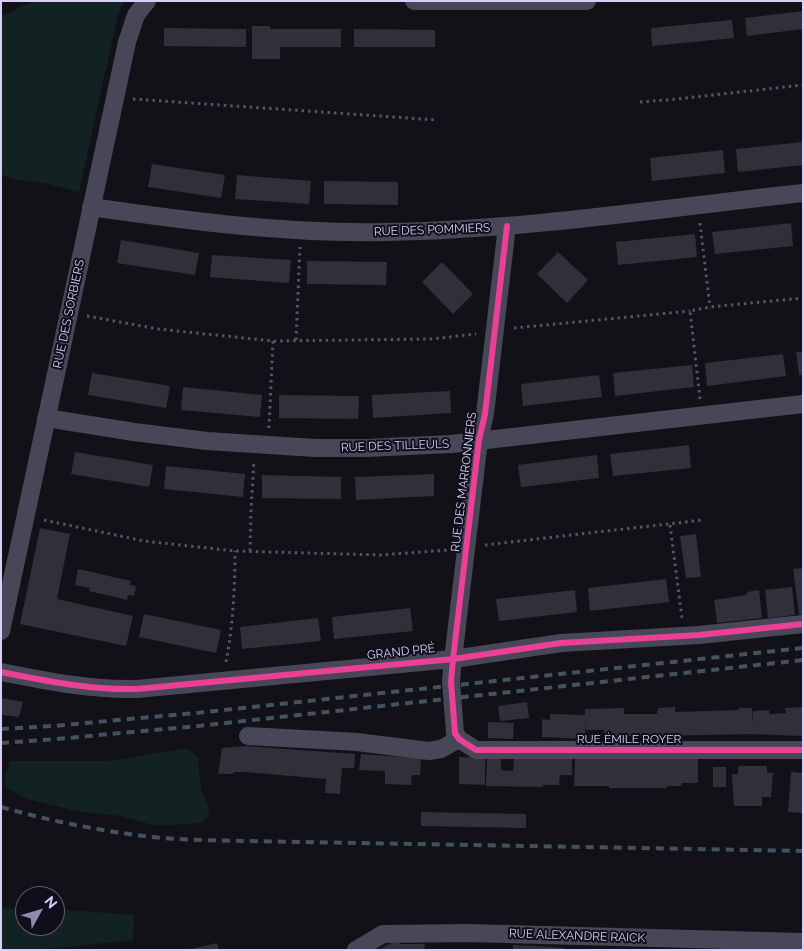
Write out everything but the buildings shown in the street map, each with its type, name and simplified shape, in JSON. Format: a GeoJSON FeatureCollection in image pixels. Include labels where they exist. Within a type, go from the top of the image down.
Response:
{"type":"FeatureCollection","features":[{"type":"Feature","properties":{"kind":"street","name":"RUE DES SORBIERS"},"geometry":{"type":"LineString","coordinates":[[1,631],[115,98],[132,25],[136,14],[147,1]]}},
{"type":"Feature","properties":{"kind":"street"},"geometry":{"type":"LineString","coordinates":[[414,1],[587,1]]}},
{"type":"Feature","properties":{"kind":"street","name":"RUE DES POMMIERS"},"geometry":{"type":"LineString","coordinates":[[91,207],[210,224],[301,231],[384,232],[507,226],[803,194]]}},
{"type":"Feature","properties":{"kind":"street","name":"RUE DES MARRONNIERS"},"geometry":{"type":"LineString","coordinates":[[459,739],[455,733],[451,682],[452,658],[479,440],[485,414],[507,226]]}},
{"type":"Feature","properties":{"kind":"street","name":"RUE DES TILLEULS"},"geometry":{"type":"LineString","coordinates":[[46,418],[170,437],[261,445],[367,448],[450,444],[803,404]]}},
{"type":"Feature","properties":{"kind":"street","name":"GRAND PRÉ"},"geometry":{"type":"LineString","coordinates":[[1,672],[72,686],[118,690],[158,688],[452,658],[561,643],[705,634],[803,624]]}},
{"type":"Feature","properties":{"kind":"street"},"geometry":{"type":"LineString","coordinates":[[248,736],[357,742],[429,751],[441,749],[459,739]]}},
{"type":"Feature","properties":{"kind":"street","name":"RUE ÉMILE ROYER"},"geometry":{"type":"LineString","coordinates":[[459,739],[476,750],[803,750]]}},
{"type":"Feature","properties":{"kind":"street","name":"RUE ALEXANDRE RAICK"},"geometry":{"type":"LineString","coordinates":[[356,950],[383,934],[469,933],[604,943],[803,942]]}},
{"type":"Feature","properties":{"kind":"path"},"geometry":{"type":"LineString","coordinates":[[640,102],[803,85]]}},
{"type":"Feature","properties":{"kind":"path"},"geometry":{"type":"LineString","coordinates":[[115,98],[437,120]]}},
{"type":"Feature","properties":{"kind":"path"},"geometry":{"type":"LineString","coordinates":[[698,205],[710,307]]}},
{"type":"Feature","properties":{"kind":"path"},"geometry":{"type":"LineString","coordinates":[[296,341],[301,231]]}},
{"type":"Feature","properties":{"kind":"path"},"geometry":{"type":"LineString","coordinates":[[70,312],[93,318],[158,329],[273,342],[431,338],[803,298]]}},
{"type":"Feature","properties":{"kind":"path"},"geometry":{"type":"LineString","coordinates":[[690,311],[701,415]]}},
{"type":"Feature","properties":{"kind":"path"},"geometry":{"type":"LineString","coordinates":[[250,552],[251,511],[273,342]]}},
{"type":"Feature","properties":{"kind":"path"},"geometry":{"type":"LineString","coordinates":[[26,516],[144,541],[280,554],[380,555],[467,548],[702,520]]}},
{"type":"Feature","properties":{"kind":"path"},"geometry":{"type":"LineString","coordinates":[[670,525],[684,635]]}},
{"type":"Feature","properties":{"kind":"path"},"geometry":{"type":"LineString","coordinates":[[222,681],[230,640],[235,579],[235,551]]}},
{"type":"Feature","properties":{"kind":"shaded area"},"geometry":{"type":"Polygon","coordinates":[[[35,1],[125,1],[118,14],[79,192],[45,183],[12,179],[1,174],[1,16],[35,1]]]}},
{"type":"Feature","properties":{"kind":"shaded area"},"geometry":{"type":"Polygon","coordinates":[[[186,748],[198,757],[201,789],[210,811],[206,819],[199,823],[156,826],[121,816],[76,811],[27,799],[7,788],[4,779],[10,761],[109,761],[186,748]]]}},
{"type":"Feature","properties":{"kind":"shaded area"},"geometry":{"type":"Polygon","coordinates":[[[1,908],[15,909],[15,936],[65,936],[65,910],[134,915],[133,940],[36,950],[1,950],[1,908]]]}},
{"type":"Feature","properties":{"kind":"railway"},"geometry":{"type":"LineString","coordinates":[[1,729],[196,713],[803,648]]}},
{"type":"Feature","properties":{"kind":"railway"},"geometry":{"type":"LineString","coordinates":[[1,743],[198,726],[803,660]]}},
{"type":"Feature","properties":{"kind":"railway"},"geometry":{"type":"LineString","coordinates":[[1,807],[97,829],[143,836],[186,839],[803,851]]}},
{"type":"Feature","properties":{"kind":"cycle path"},"geometry":{"type":"LineString","coordinates":[[507,226],[453,659],[451,682],[455,733],[459,739],[476,750],[803,750]]}},
{"type":"Feature","properties":{"kind":"cycle path"},"geometry":{"type":"LineString","coordinates":[[1,672],[51,682],[137,689],[453,659],[561,643],[699,635],[803,624]]}}]}
